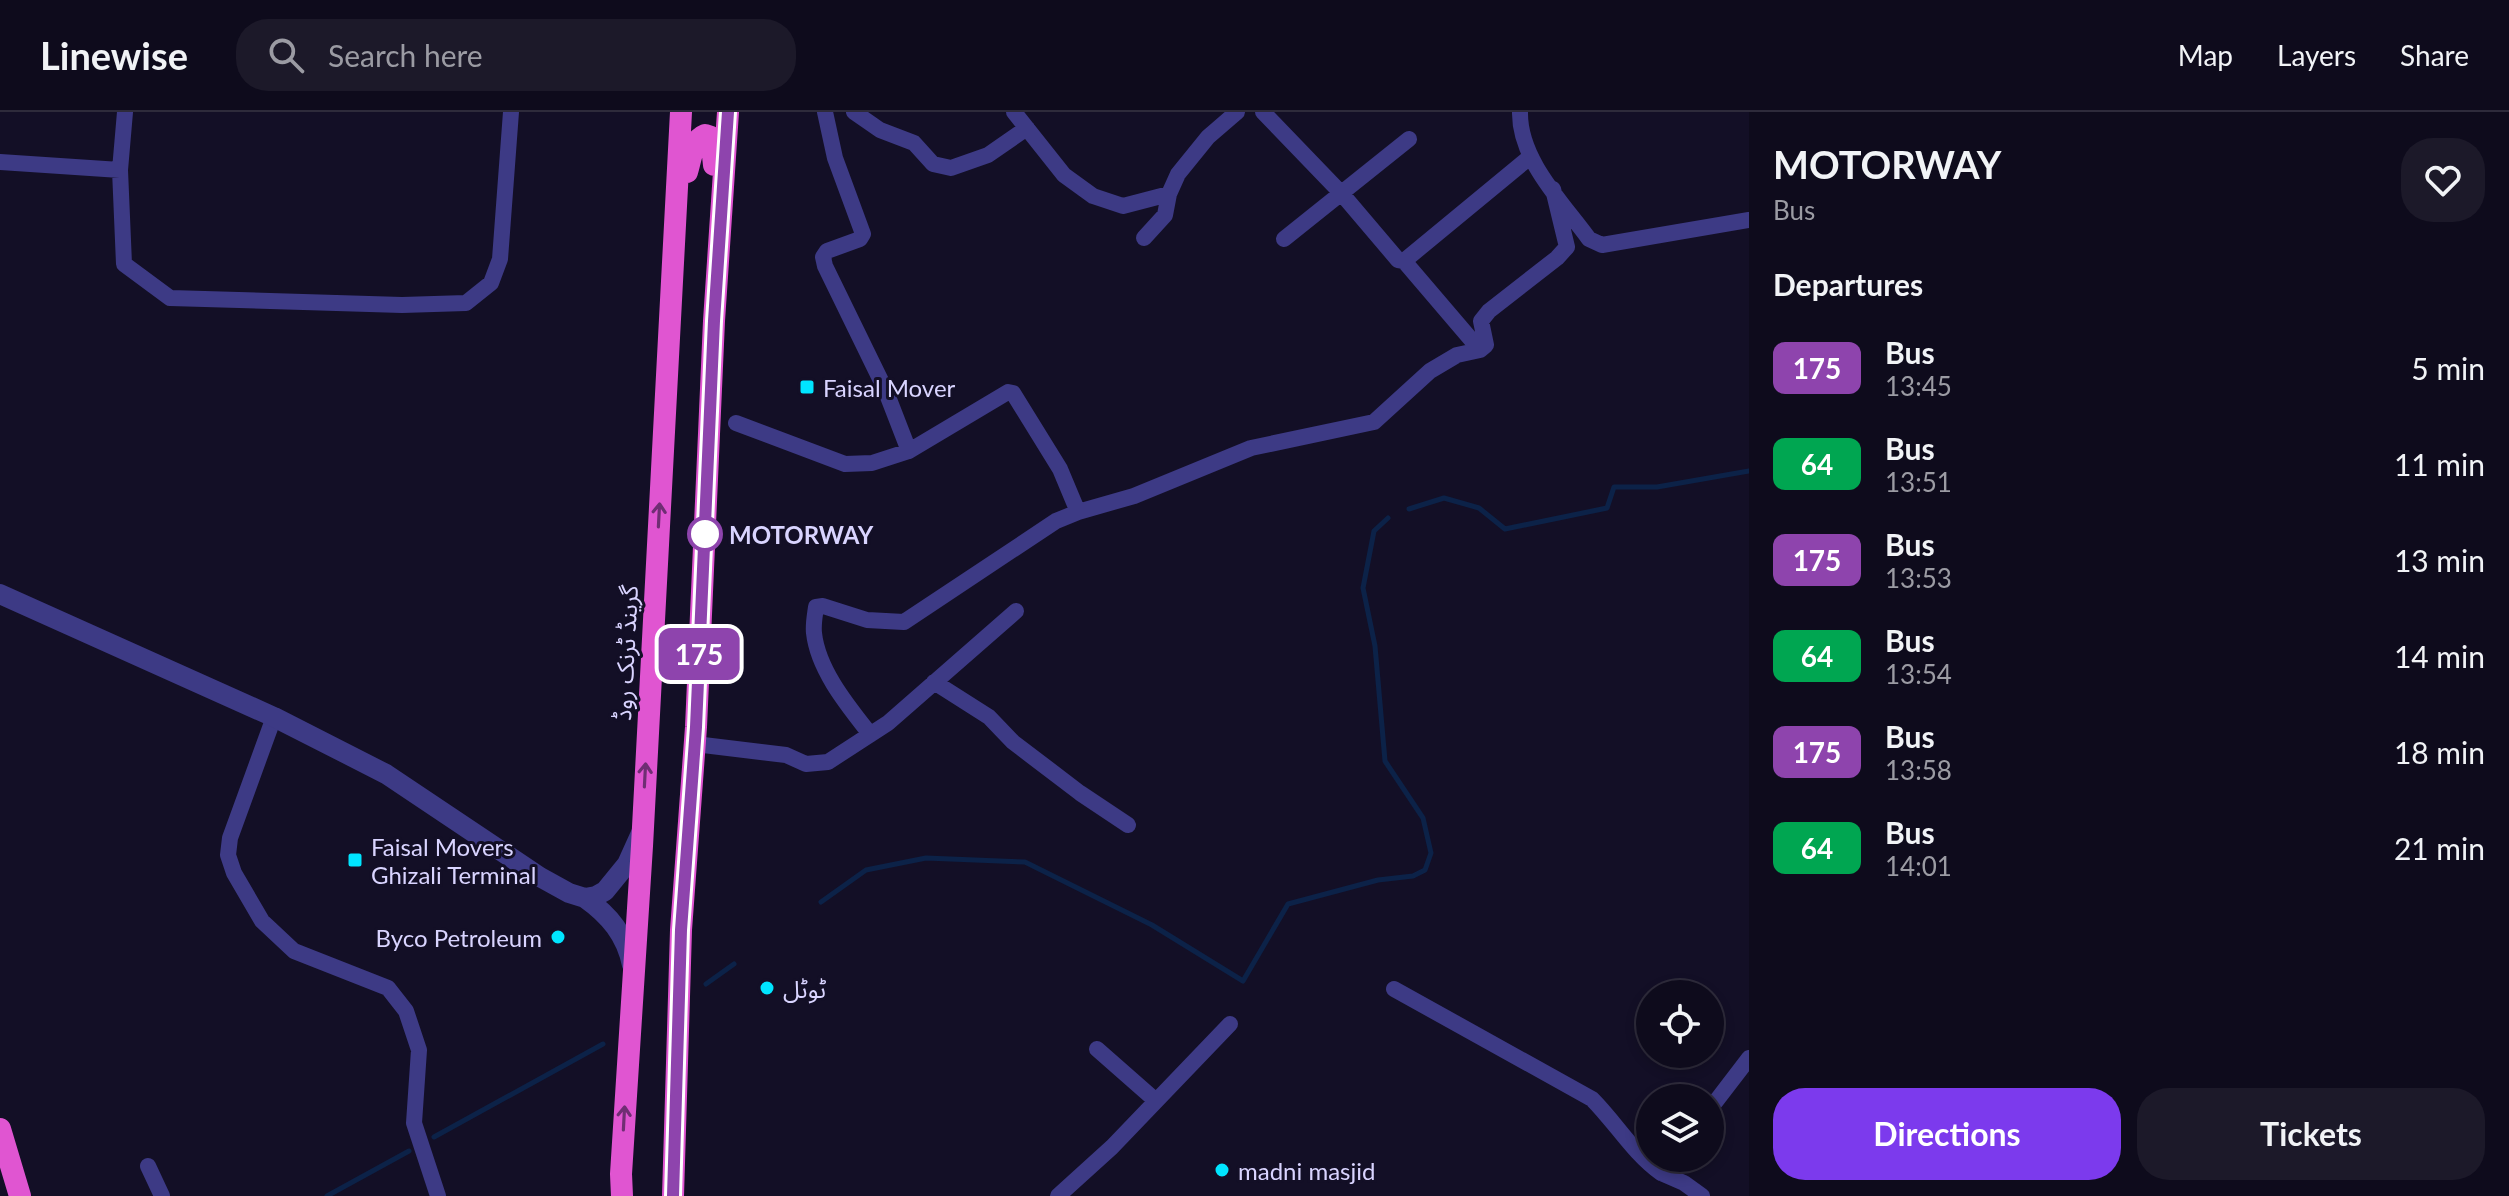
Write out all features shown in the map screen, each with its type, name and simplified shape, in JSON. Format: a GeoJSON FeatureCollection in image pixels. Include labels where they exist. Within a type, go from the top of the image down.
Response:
{"type":"FeatureCollection","features":[{"type":"Feature","properties":{"kind":"highway","name":"گرینڈ ٹرنک روڈ"},"geometry":{"type":"LineString","coordinates":[[622,1196],[681,112]]}},
{"type":"Feature","properties":{"kind":"highway"},"geometry":{"type":"LineString","coordinates":[[673,1196],[681,930],[695,744],[728,112]]}},
{"type":"Feature","properties":{"kind":"highway"},"geometry":{"type":"LineString","coordinates":[[670,313],[683,297],[685,177],[696,144],[705,135],[711,137],[713,143],[715,179],[722,197]]}},
{"type":"Feature","properties":{"kind":"highway"},"geometry":{"type":"LineString","coordinates":[[0,1129],[20,1196]]}},
{"type":"Feature","properties":{"kind":"street"},"geometry":{"type":"LineString","coordinates":[[125,112],[120,170],[124,264],[170,298],[402,305],[466,303],[491,283],[500,259],[511,112]]}},
{"type":"Feature","properties":{"kind":"street"},"geometry":{"type":"LineString","coordinates":[[825,112],[835,158],[863,234],[860,239],[827,251],[823,257],[825,266],[885,389],[909,451]]}},
{"type":"Feature","properties":{"kind":"street"},"geometry":{"type":"LineString","coordinates":[[854,112],[880,130],[914,143],[933,164],[951,168],[988,155],[1027,128]]}},
{"type":"Feature","properties":{"kind":"street"},"geometry":{"type":"LineString","coordinates":[[1014,112],[1064,175],[1093,196],[1123,206],[1169,194]]}},
{"type":"Feature","properties":{"kind":"street"},"geometry":{"type":"LineString","coordinates":[[1144,238],[1165,215],[1169,194],[1178,174],[1208,137],[1237,112]]}},
{"type":"Feature","properties":{"kind":"street"},"geometry":{"type":"LineString","coordinates":[[1263,112],[1342,194],[1398,260],[1404,261],[1480,350]]}},
{"type":"Feature","properties":{"kind":"street"},"geometry":{"type":"LineString","coordinates":[[1520,112],[1530,157],[1589,239],[1602,245],[1749,220]]}},
{"type":"Feature","properties":{"kind":"street"},"geometry":{"type":"LineString","coordinates":[[1284,239],[1409,139]]}},
{"type":"Feature","properties":{"kind":"street"},"geometry":{"type":"LineString","coordinates":[[1404,261],[1530,157]]}},
{"type":"Feature","properties":{"kind":"street"},"geometry":{"type":"LineString","coordinates":[[0,162],[120,170]]}},
{"type":"Feature","properties":{"kind":"street"},"geometry":{"type":"LineString","coordinates":[[870,734],[851,710],[821,660],[814,631],[816,607],[823,606],[867,620],[904,622],[1056,521],[1134,496],[1251,448],[1374,422],[1430,371],[1457,355],[1480,350],[1486,345],[1481,321],[1489,311],[1567,247],[1553,189]]}},
{"type":"Feature","properties":{"kind":"street"},"geometry":{"type":"LineString","coordinates":[[736,423],[845,464],[872,463],[909,451],[1008,392],[1013,393],[1060,469],[1078,512]]}},
{"type":"Feature","properties":{"kind":"street"},"geometry":{"type":"LineString","coordinates":[[0,594],[274,717],[386,774],[540,877],[585,898],[614,922],[629,951],[633,973]]}},
{"type":"Feature","properties":{"kind":"street"},"geometry":{"type":"LineString","coordinates":[[695,744],[786,755],[806,764],[828,762],[888,723],[1016,611]]}},
{"type":"Feature","properties":{"kind":"street"},"geometry":{"type":"LineString","coordinates":[[934,682],[989,717],[1013,742],[1128,825]]}},
{"type":"Feature","properties":{"kind":"street"},"geometry":{"type":"LineString","coordinates":[[274,717],[230,838],[228,855],[234,873],[262,921],[294,951],[388,988],[406,1011],[419,1050],[414,1123],[438,1196]]}},
{"type":"Feature","properties":{"kind":"street"},"geometry":{"type":"LineString","coordinates":[[585,898],[600,895],[613,881],[627,864],[642,830]]}},
{"type":"Feature","properties":{"kind":"street"},"geometry":{"type":"LineString","coordinates":[[1394,989],[1592,1099],[1614,1121],[1642,1160],[1702,1196]]}},
{"type":"Feature","properties":{"kind":"street"},"geometry":{"type":"LineString","coordinates":[[1058,1196],[1112,1147],[1230,1024]]}},
{"type":"Feature","properties":{"kind":"street"},"geometry":{"type":"LineString","coordinates":[[1097,1049],[1155,1100]]}},
{"type":"Feature","properties":{"kind":"street"},"geometry":{"type":"LineString","coordinates":[[1724,1091],[1749,1058]]}},
{"type":"Feature","properties":{"kind":"street"},"geometry":{"type":"LineString","coordinates":[[148,1166],[162,1196]]}},
{"type":"Feature","properties":{"kind":"waterway"},"geometry":{"type":"LineString","coordinates":[[1409,509],[1444,498],[1479,508],[1505,529],[1607,508],[1614,487],[1657,487],[1749,471]]}},
{"type":"Feature","properties":{"kind":"waterway"},"geometry":{"type":"LineString","coordinates":[[821,902],[866,870],[926,858],[1025,862],[1152,925],[1243,981],[1288,904],[1378,880],[1413,876],[1425,870],[1431,853],[1423,818],[1385,761],[1375,646],[1363,588],[1374,531],[1388,518]]}},
{"type":"Feature","properties":{"kind":"waterway"},"geometry":{"type":"LineString","coordinates":[[706,984],[734,964]]}},
{"type":"Feature","properties":{"kind":"waterway"},"geometry":{"type":"LineString","coordinates":[[434,1137],[603,1044]]}},
{"type":"Feature","properties":{"kind":"waterway"},"geometry":{"type":"LineString","coordinates":[[327,1196],[409,1151]]}},
{"type":"Feature","properties":{"kind":"bus line","name":"175"},"geometry":{"type":"LineString","coordinates":[[673,1196],[681,930],[696,727],[714,321],[728,112]]}},
{"type":"Feature","properties":{"kind":"place","name":"Faisal Mover"},"geometry":{"type":"Point","coordinates":[807,387]}},
{"type":"Feature","properties":{"kind":"place","name":"MOTORWAY"},"geometry":{"type":"Point","coordinates":[705,534]}},
{"type":"Feature","properties":{"kind":"place","name":"Faisal Movers Ghizali Terminal"},"geometry":{"type":"Point","coordinates":[355,860]}},
{"type":"Feature","properties":{"kind":"place","name":"Byco Petroleum"},"geometry":{"type":"Point","coordinates":[558,937]}},
{"type":"Feature","properties":{"kind":"place","name":"ٹوٹل"},"geometry":{"type":"Point","coordinates":[767,988]}},
{"type":"Feature","properties":{"kind":"place","name":"madni masjid"},"geometry":{"type":"Point","coordinates":[1222,1170]}}]}
